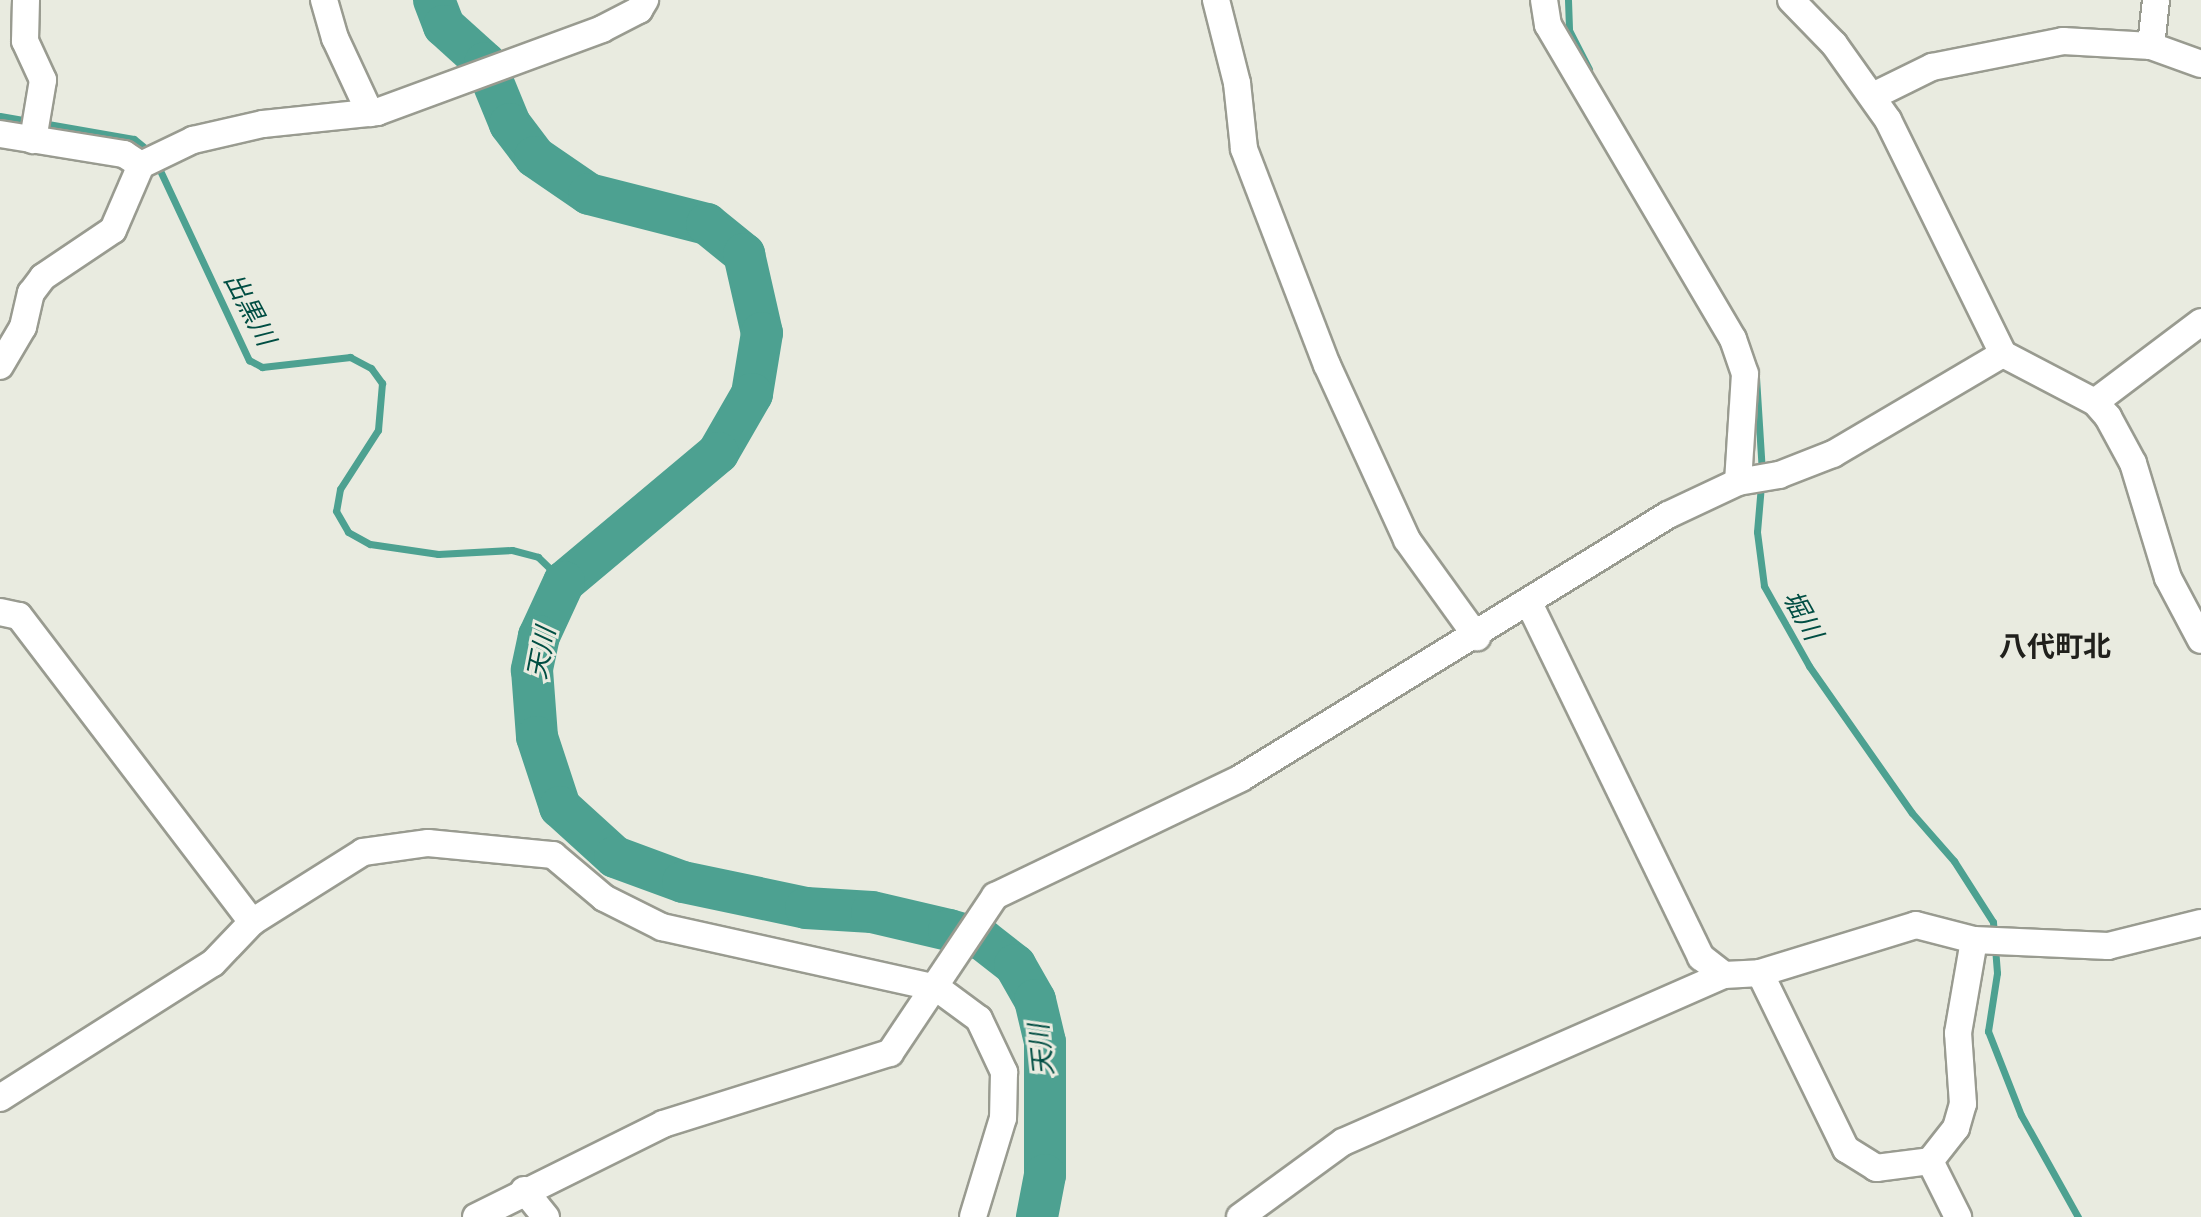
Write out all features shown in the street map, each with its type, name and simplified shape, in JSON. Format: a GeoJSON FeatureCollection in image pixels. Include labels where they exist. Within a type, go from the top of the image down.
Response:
{"type":"FeatureCollection","features":[{"type":"Feature","properties":{"kind":"street"},"geometry":{"type":"LineString","coordinates":[[26,0],[25,41],[43,80],[41,107],[33,139]]}},
{"type":"Feature","properties":{"kind":"street"},"geometry":{"type":"LineString","coordinates":[[324,0],[335,38],[370,113]]}},
{"type":"Feature","properties":{"kind":"street"},"geometry":{"type":"LineString","coordinates":[[0,134],[149,160],[263,124],[370,113],[523,55],[602,29],[639,10],[645,0]]}},
{"type":"Feature","properties":{"kind":"street"},"geometry":{"type":"LineString","coordinates":[[1216,0],[1237,83],[1244,149],[1327,365],[1407,540],[1477,637]]}},
{"type":"Feature","properties":{"kind":"street"},"geometry":{"type":"LineString","coordinates":[[1544,0],[1548,25],[1733,339],[1745,374],[1743,480]]}},
{"type":"Feature","properties":{"kind":"street"},"geometry":{"type":"LineString","coordinates":[[1791,0],[1834,44],[1873,96],[2003,354],[2095,402],[2133,463],[2168,578],[2201,640]]}},
{"type":"Feature","properties":{"kind":"street"},"geometry":{"type":"LineString","coordinates":[[2151,46],[2156,0]]}},
{"type":"Feature","properties":{"kind":"street"},"geometry":{"type":"LineString","coordinates":[[1873,96],[1932,67],[2063,41],[2151,46],[2201,64]]}},
{"type":"Feature","properties":{"kind":"street"},"geometry":{"type":"LineString","coordinates":[[0,366],[23,327],[31,293],[43,277],[113,230],[149,160]]}},
{"type":"Feature","properties":{"kind":"street"},"geometry":{"type":"LineString","coordinates":[[2095,402],[2201,322]]}},
{"type":"Feature","properties":{"kind":"street"},"geometry":{"type":"LineString","coordinates":[[476,1217],[524,1190],[663,1124],[890,1053],[937,988],[951,956],[995,896],[1241,778],[1477,637],[1668,515],[1743,480],[1779,475],[1833,454],[2003,354]]}},
{"type":"Feature","properties":{"kind":"street"},"geometry":{"type":"LineString","coordinates":[[1529,603],[1701,957],[1724,975]]}},
{"type":"Feature","properties":{"kind":"street"},"geometry":{"type":"LineString","coordinates":[[0,612],[19,616],[252,922]]}},
{"type":"Feature","properties":{"kind":"street"},"geometry":{"type":"LineString","coordinates":[[0,1098],[213,963],[252,922],[363,852],[428,843],[553,855],[604,898],[662,927],[937,988],[979,1019],[1004,1072],[1003,1118],[973,1217]]}},
{"type":"Feature","properties":{"kind":"street"},"geometry":{"type":"LineString","coordinates":[[1240,1217],[1343,1142],[1724,975],[1760,973],[1916,925],[1976,940],[2108,946],[2201,923]]}},
{"type":"Feature","properties":{"kind":"street"},"geometry":{"type":"LineString","coordinates":[[1760,973],[1846,1149],[1876,1168],[1930,1161],[1956,1128],[1963,1104],[1958,1033],[1976,940]]}},
{"type":"Feature","properties":{"kind":"street"},"geometry":{"type":"LineString","coordinates":[[1930,1161],[1958,1217]]}},
{"type":"Feature","properties":{"kind":"street"},"geometry":{"type":"LineString","coordinates":[[524,1190],[546,1217]]}},
{"type":"Feature","properties":{"kind":"waterway","name":"天川"},"geometry":{"type":"LineString","coordinates":[[434,0],[444,26],[485,63],[510,124],[535,157],[589,194],[707,224],[744,254],[762,333],[752,394],[718,453],[564,582],[539,636],[532,670],[537,737],[560,807],[615,857],[683,882],[806,908],[872,912],[949,930],[983,940],[1015,965],[1035,1000],[1045,1042],[1045,1175],[1037,1217]]}},
{"type":"Feature","properties":{"kind":"waterway","name":"堀川"},"geometry":{"type":"LineString","coordinates":[[1568,0],[1569,30],[1589,69]]}},
{"type":"Feature","properties":{"kind":"waterway","name":"出黒川"},"geometry":{"type":"LineString","coordinates":[[0,116],[29,121]]}},
{"type":"Feature","properties":{"kind":"waterway","name":"出黒川"},"geometry":{"type":"LineString","coordinates":[[42,123],[134,139],[151,153]]}},
{"type":"Feature","properties":{"kind":"waterway","name":"出黒川"},"geometry":{"type":"LineString","coordinates":[[157,164],[249,360],[262,367],[350,357],[371,368],[382,383],[378,430],[340,489],[336,511],[348,532],[370,544],[438,554],[512,550],[538,557],[564,582]]}},
{"type":"Feature","properties":{"kind":"waterway","name":"堀川"},"geometry":{"type":"LineString","coordinates":[[1756,377],[1762,473]]}},
{"type":"Feature","properties":{"kind":"waterway","name":"堀川"},"geometry":{"type":"LineString","coordinates":[[1761,485],[1757,532],[1764,586],[1809,666],[1912,813],[1954,861],[1993,922],[1997,973],[1988,1031],[2021,1115],[2078,1217]]}},
{"type":"Feature","properties":{"kind":"district","name":"八代町北"},"geometry":{"type":"Point","coordinates":[2055,646]}}]}
